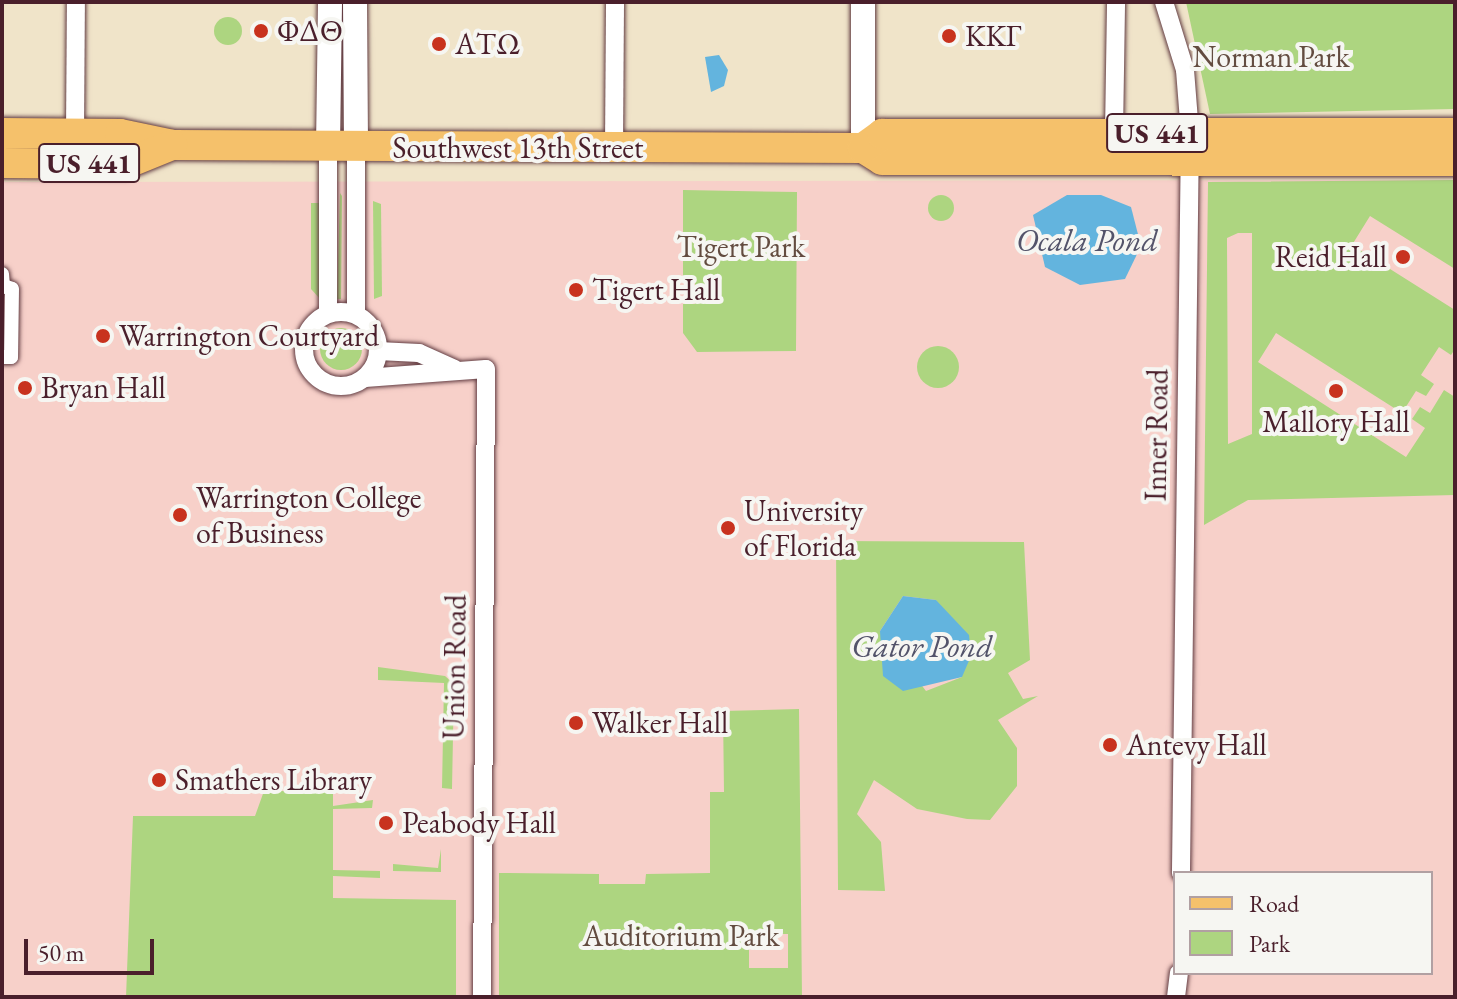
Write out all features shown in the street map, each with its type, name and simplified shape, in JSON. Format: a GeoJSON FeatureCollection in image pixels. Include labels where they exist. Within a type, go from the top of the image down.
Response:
{"type":"FeatureCollection","features":[{"type":"Feature","properties":{"kind":"main road","name":"Southwest 13th Street"},"geometry":{"type":"LineString","coordinates":[[2,133],[75,134],[173,145],[863,148],[882,160],[1455,133]]}},
{"type":"Feature","properties":{"kind":"main road","name":"Southwest 13th Street"},"geometry":{"type":"LineString","coordinates":[[863,148],[882,134],[1114,133],[1190,147],[1455,161]]}},
{"type":"Feature","properties":{"kind":"main road","name":"Southwest 13th Street"},"geometry":{"type":"LineString","coordinates":[[2,163],[125,164],[173,145]]}},
{"type":"Feature","properties":{"kind":"street"},"geometry":{"type":"LineString","coordinates":[[75,134],[76,2]]}},
{"type":"Feature","properties":{"kind":"street"},"geometry":{"type":"LineString","coordinates":[[330,2],[356,314]]}},
{"type":"Feature","properties":{"kind":"street"},"geometry":{"type":"LineString","coordinates":[[355,2],[328,313],[356,314],[374,330],[378,351],[365,378]]}},
{"type":"Feature","properties":{"kind":"street"},"geometry":{"type":"LineString","coordinates":[[614,148],[615,2]]}},
{"type":"Feature","properties":{"kind":"street"},"geometry":{"type":"LineString","coordinates":[[863,2],[863,148]]}},
{"type":"Feature","properties":{"kind":"street"},"geometry":{"type":"LineString","coordinates":[[1114,133],[1116,2]]}},
{"type":"Feature","properties":{"kind":"street","name":"Inner Road"},"geometry":{"type":"LineString","coordinates":[[1164,2],[1185,70],[1190,147],[1181,871]]}},
{"type":"Feature","properties":{"kind":"street"},"geometry":{"type":"LineString","coordinates":[[2,274],[3,286],[12,289],[12,316],[11,357],[2,357]]}},
{"type":"Feature","properties":{"kind":"street","name":"Union Road"},"geometry":{"type":"LineString","coordinates":[[328,313],[305,339],[308,367],[331,385],[365,378],[486,369],[482,997]]}},
{"type":"Feature","properties":{"kind":"street","name":"Union Road"},"geometry":{"type":"LineString","coordinates":[[378,351],[419,353],[455,369]]}},
{"type":"Feature","properties":{"kind":"street"},"geometry":{"type":"LineString","coordinates":[[1176,997],[1179,975]]}},
{"type":"Feature","properties":{"kind":"shaded area","name":"University of Florida"},"geometry":{"type":"Polygon","coordinates":[[[1455,180],[1455,997],[2,997],[2,182],[1455,180]]]}},
{"type":"Feature","properties":{"kind":"green space","name":"Norman Park"},"geometry":{"type":"Polygon","coordinates":[[[1186,2],[1455,2],[1455,109],[1210,114],[1186,2]]]}},
{"type":"Feature","properties":{"kind":"green space"},"geometry":{"type":"Polygon","coordinates":[[[228,17],[238,21],[242,31],[238,41],[228,45],[218,41],[214,31],[218,21],[228,17]]]}},
{"type":"Feature","properties":{"kind":"green space"},"geometry":{"type":"Polygon","coordinates":[[[1455,180],[1455,269],[1370,216],[1352,245],[1455,310],[1455,349],[1451,355],[1439,347],[1421,375],[1434,384],[1426,396],[1416,391],[1402,413],[1276,333],[1258,362],[1406,457],[1425,428],[1412,419],[1420,407],[1430,413],[1444,390],[1455,397],[1455,495],[1248,500],[1204,525],[1208,182],[1455,180]],[[1238,233],[1227,238],[1228,444],[1252,434],[1252,233],[1238,233]]]}},
{"type":"Feature","properties":{"kind":"green space","name":"Tigert Park"},"geometry":{"type":"Polygon","coordinates":[[[683,190],[797,192],[796,351],[697,352],[683,333],[683,304],[695,304],[695,276],[683,276],[683,190]]]}},
{"type":"Feature","properties":{"kind":"green space"},"geometry":{"type":"Polygon","coordinates":[[[340,193],[341,299],[337,299],[340,193]]]}},
{"type":"Feature","properties":{"kind":"green space"},"geometry":{"type":"Polygon","coordinates":[[[941,195],[950,199],[954,208],[950,217],[941,221],[932,217],[928,208],[932,199],[941,195]]]}},
{"type":"Feature","properties":{"kind":"green space"},"geometry":{"type":"Polygon","coordinates":[[[373,201],[381,204],[382,296],[374,299],[373,201]]]}},
{"type":"Feature","properties":{"kind":"green space"},"geometry":{"type":"Polygon","coordinates":[[[311,203],[320,203],[320,299],[311,289],[311,203]]]}},
{"type":"Feature","properties":{"kind":"green space"},"geometry":{"type":"Polygon","coordinates":[[[341,328],[356,334],[362,349],[356,364],[341,370],[326,364],[320,349],[326,334],[341,328]]]}},
{"type":"Feature","properties":{"kind":"green space"},"geometry":{"type":"Polygon","coordinates":[[[938,346],[953,352],[959,367],[953,382],[938,388],[923,382],[917,367],[923,352],[938,346]]]}},
{"type":"Feature","properties":{"kind":"green space"},"geometry":{"type":"Polygon","coordinates":[[[836,541],[1024,542],[1030,660],[1008,673],[1023,699],[1038,696],[998,720],[1017,748],[1017,786],[990,820],[967,819],[917,809],[874,780],[857,814],[881,842],[885,891],[838,890],[836,541]],[[903,596],[880,631],[926,691],[962,677],[936,600],[903,596]]]}},
{"type":"Feature","properties":{"kind":"green space"},"geometry":{"type":"Polygon","coordinates":[[[378,667],[445,676],[454,684],[452,789],[442,788],[444,683],[378,680],[378,667]]]}},
{"type":"Feature","properties":{"kind":"green space","name":"Auditorium Park"},"geometry":{"type":"Polygon","coordinates":[[[799,709],[802,997],[499,997],[499,873],[599,874],[599,884],[645,884],[646,874],[710,873],[710,792],[724,792],[723,711],[799,709]],[[749,934],[749,968],[788,968],[788,934],[749,934]]]}},
{"type":"Feature","properties":{"kind":"green space"},"geometry":{"type":"Polygon","coordinates":[[[264,791],[333,791],[333,806],[373,800],[372,808],[333,809],[333,870],[380,871],[380,878],[333,876],[333,898],[456,900],[456,997],[126,997],[133,816],[255,816],[264,791]]]}},
{"type":"Feature","properties":{"kind":"green space"},"geometry":{"type":"Polygon","coordinates":[[[441,849],[441,872],[393,871],[393,864],[438,868],[441,849]]]}},
{"type":"Feature","properties":{"kind":"water"},"geometry":{"type":"Polygon","coordinates":[[[719,55],[728,70],[724,86],[711,92],[705,57],[719,55]]]}},
{"type":"Feature","properties":{"kind":"water","name":"Ocala Pond"},"geometry":{"type":"Polygon","coordinates":[[[1067,195],[1101,195],[1131,207],[1141,246],[1125,279],[1080,285],[1045,267],[1033,215],[1067,195]]]}},
{"type":"Feature","properties":{"kind":"water","name":"Gator Pond"},"geometry":{"type":"Polygon","coordinates":[[[903,596],[936,600],[969,635],[971,656],[962,677],[903,691],[883,676],[880,631],[903,596]]]}},
{"type":"Feature","properties":{"kind":"place","name":"ΦΔΘ"},"geometry":{"type":"Point","coordinates":[261,31]}},
{"type":"Feature","properties":{"kind":"place","name":"ΚΚΓ"},"geometry":{"type":"Point","coordinates":[949,36]}},
{"type":"Feature","properties":{"kind":"place","name":"ΑΤΩ"},"geometry":{"type":"Point","coordinates":[439,44]}},
{"type":"Feature","properties":{"kind":"place","name":"Reid Hall"},"geometry":{"type":"Point","coordinates":[1403,257]}},
{"type":"Feature","properties":{"kind":"place","name":"Tigert Hall"},"geometry":{"type":"Point","coordinates":[576,290]}},
{"type":"Feature","properties":{"kind":"place","name":"Warrington Courtyard"},"geometry":{"type":"Point","coordinates":[103,336]}},
{"type":"Feature","properties":{"kind":"place","name":"Bryan Hall"},"geometry":{"type":"Point","coordinates":[25,388]}},
{"type":"Feature","properties":{"kind":"place","name":"Mallory Hall"},"geometry":{"type":"Point","coordinates":[1336,391]}},
{"type":"Feature","properties":{"kind":"place","name":"Warrington College of Business"},"geometry":{"type":"Point","coordinates":[180,515]}},
{"type":"Feature","properties":{"kind":"place","name":"University of Florida"},"geometry":{"type":"Point","coordinates":[728,528]}},
{"type":"Feature","properties":{"kind":"place","name":"Walker Hall"},"geometry":{"type":"Point","coordinates":[576,723]}},
{"type":"Feature","properties":{"kind":"place","name":"Antevy Hall"},"geometry":{"type":"Point","coordinates":[1110,745]}},
{"type":"Feature","properties":{"kind":"place","name":"Smathers Library"},"geometry":{"type":"Point","coordinates":[159,780]}},
{"type":"Feature","properties":{"kind":"place","name":"Peabody Hall"},"geometry":{"type":"Point","coordinates":[386,823]}}]}
